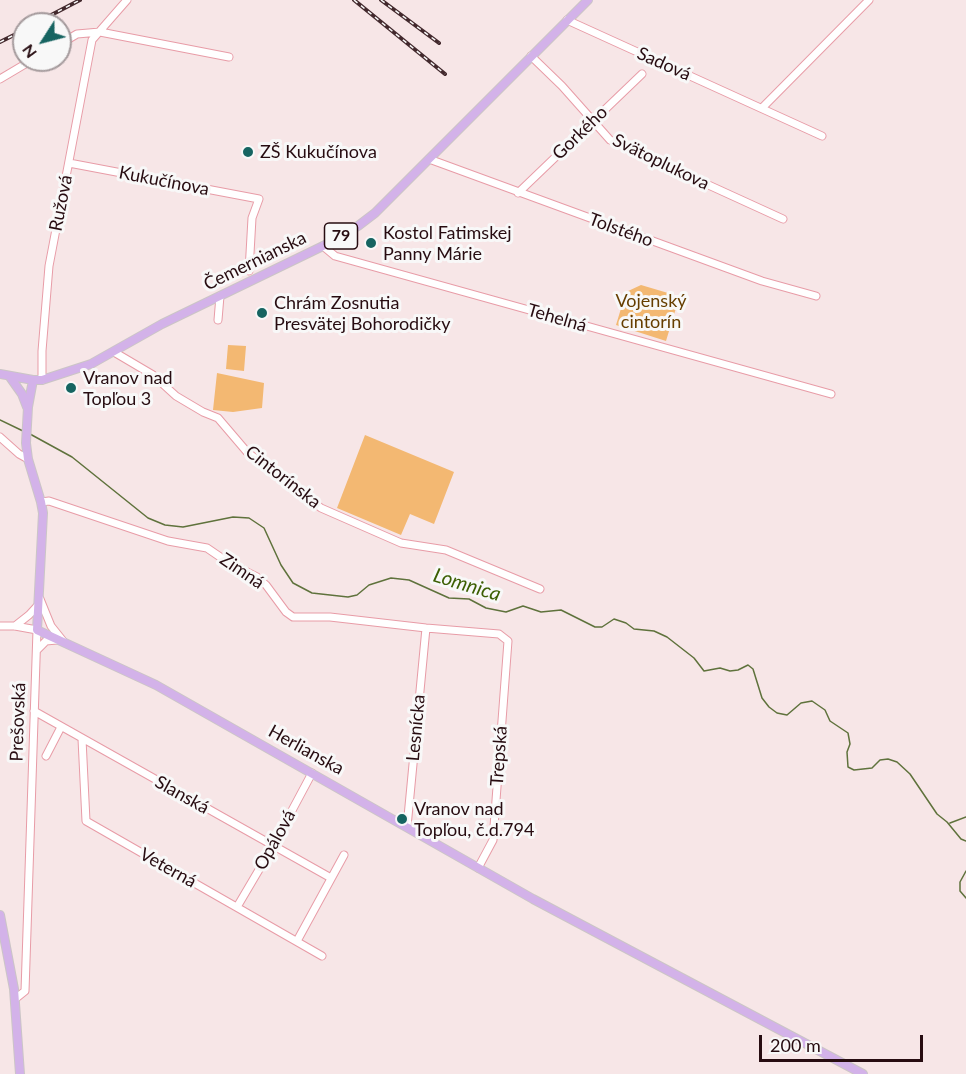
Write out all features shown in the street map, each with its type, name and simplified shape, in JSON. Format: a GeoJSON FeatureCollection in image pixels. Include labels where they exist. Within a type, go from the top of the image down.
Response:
{"type":"FeatureCollection","features":[{"type":"Feature","properties":{"kind":"main road","name":"Čemernianska"},"geometry":{"type":"LineString","coordinates":[[0,374],[38,380],[91,364],[162,324],[323,246],[368,219],[588,0]]}},
{"type":"Feature","properties":{"kind":"main road"},"geometry":{"type":"LineString","coordinates":[[10,377],[28,407]]}},
{"type":"Feature","properties":{"kind":"main road","name":"Prešovská"},"geometry":{"type":"LineString","coordinates":[[37,630],[43,523],[41,502],[28,459],[26,423],[28,407],[38,380]]}},
{"type":"Feature","properties":{"kind":"main road","name":"Herlianska"},"geometry":{"type":"LineString","coordinates":[[37,630],[156,685],[534,899],[863,1074]]}},
{"type":"Feature","properties":{"kind":"main road"},"geometry":{"type":"LineString","coordinates":[[0,915],[15,999],[20,1074]]}},
{"type":"Feature","properties":{"kind":"street","name":"Ružová"},"geometry":{"type":"LineString","coordinates":[[38,380],[49,266],[92,40],[127,0]]}},
{"type":"Feature","properties":{"kind":"street"},"geometry":{"type":"LineString","coordinates":[[762,108],[869,0]]}},
{"type":"Feature","properties":{"kind":"street","name":"Sadová"},"geometry":{"type":"LineString","coordinates":[[567,20],[822,136]]}},
{"type":"Feature","properties":{"kind":"street"},"geometry":{"type":"LineString","coordinates":[[72,37],[77,34],[100,32],[229,57]]}},
{"type":"Feature","properties":{"kind":"street","name":"Svätoplukova"},"geometry":{"type":"LineString","coordinates":[[531,56],[610,140],[783,219]]}},
{"type":"Feature","properties":{"kind":"street","name":"Gorkého"},"geometry":{"type":"LineString","coordinates":[[518,193],[642,74]]}},
{"type":"Feature","properties":{"kind":"street","name":"Tolstého"},"geometry":{"type":"LineString","coordinates":[[429,159],[762,281],[816,296]]}},
{"type":"Feature","properties":{"kind":"street","name":"Kukučínova"},"geometry":{"type":"LineString","coordinates":[[69,163],[259,199],[252,218],[249,271]]}},
{"type":"Feature","properties":{"kind":"street","name":"Tehelná"},"geometry":{"type":"LineString","coordinates":[[323,246],[334,256],[831,394]]}},
{"type":"Feature","properties":{"kind":"street"},"geometry":{"type":"LineString","coordinates":[[218,320],[220,296]]}},
{"type":"Feature","properties":{"kind":"street","name":"Cintorínska"},"geometry":{"type":"LineString","coordinates":[[114,352],[153,375],[176,396],[202,412],[218,417],[247,452],[321,508],[401,543],[446,550],[540,589]]}},
{"type":"Feature","properties":{"kind":"street"},"geometry":{"type":"LineString","coordinates":[[0,437],[28,459]]}},
{"type":"Feature","properties":{"kind":"street","name":"Zimná"},"geometry":{"type":"LineString","coordinates":[[41,502],[49,501],[168,541],[207,548],[229,563],[257,577],[266,585],[286,612],[293,617],[330,617],[499,634],[508,640]]}},
{"type":"Feature","properties":{"kind":"street"},"geometry":{"type":"LineString","coordinates":[[15,626],[30,615],[40,600]]}},
{"type":"Feature","properties":{"kind":"street"},"geometry":{"type":"LineString","coordinates":[[40,600],[51,626],[61,641]]}},
{"type":"Feature","properties":{"kind":"street","name":"Herlianska"},"geometry":{"type":"LineString","coordinates":[[0,626],[37,630]]}},
{"type":"Feature","properties":{"kind":"street","name":"Lesnícka"},"geometry":{"type":"LineString","coordinates":[[407,827],[426,628]]}},
{"type":"Feature","properties":{"kind":"street","name":"Prešovská"},"geometry":{"type":"LineString","coordinates":[[15,999],[25,992],[37,630]]}},
{"type":"Feature","properties":{"kind":"street","name":"Trepská"},"geometry":{"type":"LineString","coordinates":[[478,868],[493,840],[508,640]]}},
{"type":"Feature","properties":{"kind":"street"},"geometry":{"type":"LineString","coordinates":[[37,650],[46,641],[61,641]]}},
{"type":"Feature","properties":{"kind":"street","name":"Slanská"},"geometry":{"type":"LineString","coordinates":[[34,711],[331,878]]}},
{"type":"Feature","properties":{"kind":"street"},"geometry":{"type":"LineString","coordinates":[[46,756],[61,727]]}},
{"type":"Feature","properties":{"kind":"street","name":"Veterná"},"geometry":{"type":"LineString","coordinates":[[82,739],[86,821],[322,956]]}},
{"type":"Feature","properties":{"kind":"street","name":"Opálová"},"geometry":{"type":"LineString","coordinates":[[237,907],[312,773]]}},
{"type":"Feature","properties":{"kind":"street"},"geometry":{"type":"LineString","coordinates":[[297,941],[344,855]]}},
{"type":"Feature","properties":{"kind":"green space","name":"Vojenský cintorín"},"geometry":{"type":"Polygon","coordinates":[[[641,285],[668,293],[676,308],[666,341],[616,325],[626,292],[641,285]]]}},
{"type":"Feature","properties":{"kind":"green space"},"geometry":{"type":"Polygon","coordinates":[[[228,345],[246,346],[244,371],[226,369],[228,345]]]}},
{"type":"Feature","properties":{"kind":"green space"},"geometry":{"type":"Polygon","coordinates":[[[217,373],[264,383],[262,408],[233,412],[213,410],[217,373]]]}},
{"type":"Feature","properties":{"kind":"green space"},"geometry":{"type":"Polygon","coordinates":[[[365,435],[454,472],[434,524],[410,514],[401,535],[337,508],[365,435]]]}},
{"type":"Feature","properties":{"kind":"waterway","name":"Lomnica"},"geometry":{"type":"LineString","coordinates":[[0,420],[23,431]]}},
{"type":"Feature","properties":{"kind":"waterway","name":"Lomnica"},"geometry":{"type":"LineString","coordinates":[[30,434],[72,457],[148,518],[165,525],[183,527],[233,517],[249,518],[264,528],[281,565],[293,583],[312,593],[348,597],[357,595],[369,585],[391,578],[409,580],[449,598],[469,599],[486,608],[506,612],[523,606],[541,612],[561,610],[595,627],[602,627],[614,619],[634,629],[654,631],[667,637],[694,658],[704,671],[720,668],[730,671],[738,670],[748,665],[753,669],[762,698],[769,707],[777,713],[787,715],[801,703],[812,701],[825,710],[830,721],[848,733],[850,744],[847,752],[848,767],[854,770],[872,768],[880,760],[888,759],[897,762],[910,774],[937,814],[961,839],[966,841]]}},
{"type":"Feature","properties":{"kind":"waterway"},"geometry":{"type":"LineString","coordinates":[[950,823],[966,817]]}},
{"type":"Feature","properties":{"kind":"waterway","name":"Lomnica"},"geometry":{"type":"LineString","coordinates":[[966,871],[960,882],[960,891],[966,898]]}},
{"type":"Feature","properties":{"kind":"railway"},"geometry":{"type":"LineString","coordinates":[[57,12],[80,0]]}},
{"type":"Feature","properties":{"kind":"railway"},"geometry":{"type":"LineString","coordinates":[[354,0],[445,74]]}},
{"type":"Feature","properties":{"kind":"railway"},"geometry":{"type":"LineString","coordinates":[[381,0],[439,43]]}},
{"type":"Feature","properties":{"kind":"railway"},"geometry":{"type":"LineString","coordinates":[[0,42],[12,36]]}},
{"type":"Feature","properties":{"kind":"place","name":"ZŠ Kukučínova"},"geometry":{"type":"Point","coordinates":[248,152]}},
{"type":"Feature","properties":{"kind":"place","name":"Kostol Fatimskej Panny Márie"},"geometry":{"type":"Point","coordinates":[371,243]}},
{"type":"Feature","properties":{"kind":"place","name":"Chrám Zosnutia Presvätej Bohorodičky"},"geometry":{"type":"Point","coordinates":[262,313]}},
{"type":"Feature","properties":{"kind":"place","name":"Vranov nad Topľou 3"},"geometry":{"type":"Point","coordinates":[71,388]}},
{"type":"Feature","properties":{"kind":"place","name":"Vranov nad Topľou, č.d.794"},"geometry":{"type":"Point","coordinates":[402,819]}}]}
